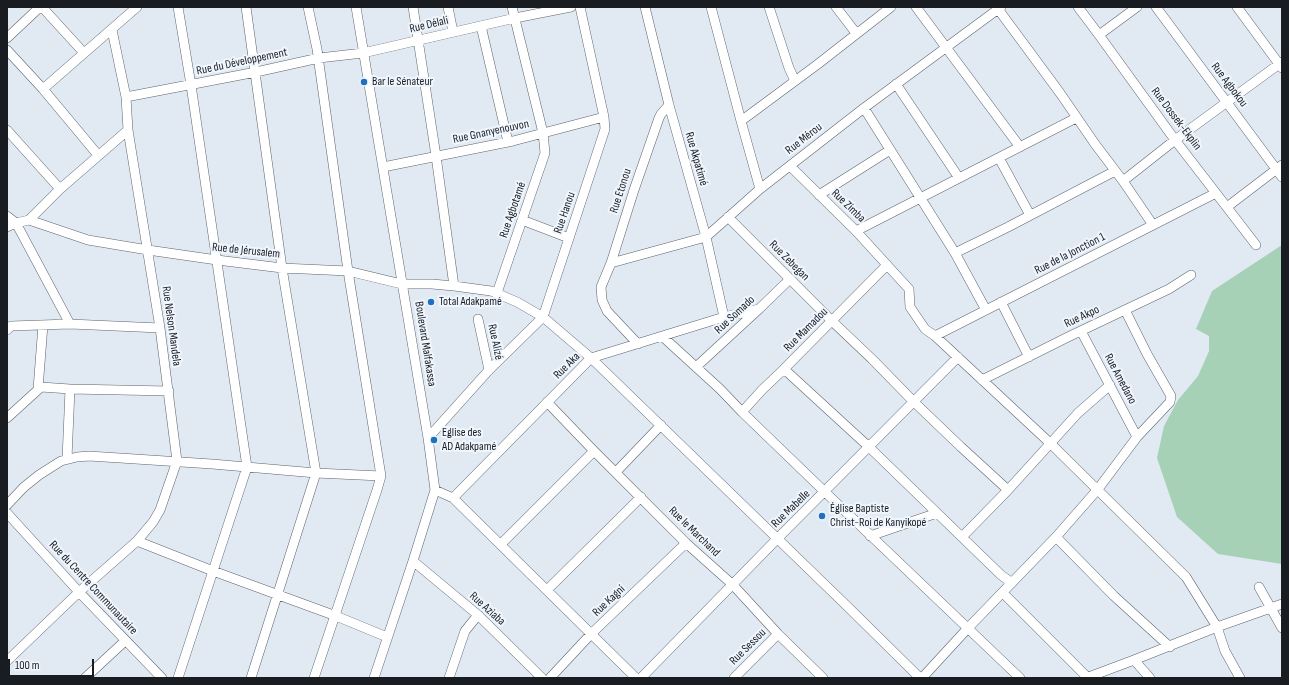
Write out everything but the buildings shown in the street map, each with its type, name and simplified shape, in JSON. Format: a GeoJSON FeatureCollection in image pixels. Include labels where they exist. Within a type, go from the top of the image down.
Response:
{"type":"FeatureCollection","features":[{"type":"Feature","properties":{"kind":"street"},"geometry":{"type":"LineString","coordinates":[[7,38],[41,7],[84,53]]}},
{"type":"Feature","properties":{"kind":"street"},"geometry":{"type":"LineString","coordinates":[[43,88],[137,7]]}},
{"type":"Feature","properties":{"kind":"street"},"geometry":{"type":"LineString","coordinates":[[178,7],[191,85],[247,467],[178,678]]}},
{"type":"Feature","properties":{"kind":"street"},"geometry":{"type":"LineString","coordinates":[[246,7],[282,268],[316,473],[251,678]]}},
{"type":"Feature","properties":{"kind":"street"},"geometry":{"type":"LineString","coordinates":[[308,7],[319,58],[348,271],[381,476],[336,616],[314,678]]}},
{"type":"Feature","properties":{"kind":"street","name":"Boulevard Malfakassa"},"geometry":{"type":"LineString","coordinates":[[356,7],[428,438],[435,490],[374,678]]}},
{"type":"Feature","properties":{"kind":"street"},"geometry":{"type":"LineString","coordinates":[[413,7],[454,286]]}},
{"type":"Feature","properties":{"kind":"street"},"geometry":{"type":"LineString","coordinates":[[448,7],[453,32]]}},
{"type":"Feature","properties":{"kind":"street","name":"Rue Agbotamé"},"geometry":{"type":"LineString","coordinates":[[497,293],[545,153],[543,133],[512,7]]}},
{"type":"Feature","properties":{"kind":"street","name":"Rue Délali"},"geometry":{"type":"LineString","coordinates":[[364,53],[515,18],[571,7]]}},
{"type":"Feature","properties":{"kind":"street","name":"Rue Hanou"},"geometry":{"type":"LineString","coordinates":[[543,317],[605,132],[604,117],[580,7]]}},
{"type":"Feature","properties":{"kind":"street","name":"Rue Akpatimé"},"geometry":{"type":"LineString","coordinates":[[645,7],[668,105],[706,237],[724,317]]}},
{"type":"Feature","properties":{"kind":"street"},"geometry":{"type":"LineString","coordinates":[[711,7],[760,188]]}},
{"type":"Feature","properties":{"kind":"street"},"geometry":{"type":"LineString","coordinates":[[769,7],[789,68],[795,81]]}},
{"type":"Feature","properties":{"kind":"street"},"geometry":{"type":"LineString","coordinates":[[836,7],[856,33]]}},
{"type":"Feature","properties":{"kind":"street"},"geometry":{"type":"LineString","coordinates":[[741,121],[891,7]]}},
{"type":"Feature","properties":{"kind":"street"},"geometry":{"type":"LineString","coordinates":[[916,7],[1020,147]]}},
{"type":"Feature","properties":{"kind":"street","name":"Rue Dossek-Ekplin"},"geometry":{"type":"LineString","coordinates":[[1078,7],[1100,35],[1175,140],[1256,245]]}},
{"type":"Feature","properties":{"kind":"street"},"geometry":{"type":"LineString","coordinates":[[1100,35],[1137,7]]}},
{"type":"Feature","properties":{"kind":"street","name":"Rue Agbokou"},"geometry":{"type":"LineString","coordinates":[[1156,7],[1280,171]]}},
{"type":"Feature","properties":{"kind":"street"},"geometry":{"type":"LineString","coordinates":[[1123,180],[1227,102],[1281,65],[1237,7]]}},
{"type":"Feature","properties":{"kind":"street"},"geometry":{"type":"LineString","coordinates":[[1000,8],[1076,118],[1123,180],[1153,225]]}},
{"type":"Feature","properties":{"kind":"street","name":"Rue Mérou"},"geometry":{"type":"LineString","coordinates":[[611,263],[706,237],[760,188],[896,84],[1000,8]]}},
{"type":"Feature","properties":{"kind":"street"},"geometry":{"type":"LineString","coordinates":[[481,26],[508,142]]}},
{"type":"Feature","properties":{"kind":"street","name":"Rue Nelson Mandela"},"geometry":{"type":"LineString","coordinates":[[7,661],[79,592],[137,541],[153,522],[160,510],[177,461],[160,328],[128,130],[126,97],[112,30]]}},
{"type":"Feature","properties":{"kind":"street"},"geometry":{"type":"LineString","coordinates":[[7,50],[43,88],[98,155]]}},
{"type":"Feature","properties":{"kind":"street","name":"Rue du Développement"},"geometry":{"type":"LineString","coordinates":[[126,97],[256,72],[319,58],[364,53]]}},
{"type":"Feature","properties":{"kind":"street"},"geometry":{"type":"LineString","coordinates":[[896,84],[959,178]]}},
{"type":"Feature","properties":{"kind":"street","name":"Rue Etonou"},"geometry":{"type":"LineString","coordinates":[[638,344],[607,311],[602,300],[601,287],[611,263],[659,118],[663,110],[668,105]]}},
{"type":"Feature","properties":{"kind":"street"},"geometry":{"type":"LineString","coordinates":[[864,108],[955,253],[986,310]]}},
{"type":"Feature","properties":{"kind":"street","name":"Rue Gnanyenouvon"},"geometry":{"type":"LineString","coordinates":[[383,167],[508,142],[604,117]]}},
{"type":"Feature","properties":{"kind":"street"},"geometry":{"type":"LineString","coordinates":[[856,231],[1076,118]]}},
{"type":"Feature","properties":{"kind":"street"},"geometry":{"type":"LineString","coordinates":[[7,130],[60,189]]}},
{"type":"Feature","properties":{"kind":"street"},"geometry":{"type":"LineString","coordinates":[[7,228],[16,223],[29,220],[60,189],[128,130]]}},
{"type":"Feature","properties":{"kind":"street"},"geometry":{"type":"LineString","coordinates":[[819,194],[890,150]]}},
{"type":"Feature","properties":{"kind":"street"},"geometry":{"type":"LineString","coordinates":[[999,158],[1030,215]]}},
{"type":"Feature","properties":{"kind":"street","name":"Rue Zimba"},"geometry":{"type":"LineString","coordinates":[[790,166],[856,231],[909,289],[910,307],[925,329],[935,336],[1050,443],[1186,577],[1218,627],[1225,651],[1240,678]]}},
{"type":"Feature","properties":{"kind":"street"},"geometry":{"type":"LineString","coordinates":[[955,253],[1115,171]]}},
{"type":"Feature","properties":{"kind":"street"},"geometry":{"type":"LineString","coordinates":[[1227,207],[1280,171]]}},
{"type":"Feature","properties":{"kind":"street","name":"Rue de la Jonction 1"},"geometry":{"type":"LineString","coordinates":[[935,336],[1216,193]]}},
{"type":"Feature","properties":{"kind":"street"},"geometry":{"type":"LineString","coordinates":[[7,216],[16,223],[70,324]]}},
{"type":"Feature","properties":{"kind":"street","name":"Rue Zebegan"},"geometry":{"type":"LineString","coordinates":[[728,217],[914,402],[1008,490]]}},
{"type":"Feature","properties":{"kind":"street","name":"Rue de Jérusalem"},"geometry":{"type":"LineString","coordinates":[[29,220],[88,240],[217,260],[282,268],[348,271],[402,284],[454,286],[497,293],[517,302],[543,317],[591,358],[921,678]]}},
{"type":"Feature","properties":{"kind":"street"},"geometry":{"type":"LineString","coordinates":[[522,220],[569,238]]}},
{"type":"Feature","properties":{"kind":"street","name":"Rue Mamadou"},"geometry":{"type":"LineString","coordinates":[[742,412],[762,390],[832,322],[887,265]]}},
{"type":"Feature","properties":{"kind":"street","name":"Rue Akpo"},"geometry":{"type":"LineString","coordinates":[[982,380],[1169,289],[1191,275]]}},
{"type":"Feature","properties":{"kind":"street","name":"Rue Somado"},"geometry":{"type":"LineString","coordinates":[[696,367],[790,279]]}},
{"type":"Feature","properties":{"kind":"street"},"geometry":{"type":"LineString","coordinates":[[1001,302],[1029,357]]}},
{"type":"Feature","properties":{"kind":"street","name":"Rue Aka"},"geometry":{"type":"LineString","coordinates":[[454,498],[591,358],[724,317],[759,309]]}},
{"type":"Feature","properties":{"kind":"street"},"geometry":{"type":"LineString","coordinates":[[921,678],[1056,537],[1098,489],[1137,437],[1170,402],[1171,396],[1124,310]]}},
{"type":"Feature","properties":{"kind":"street"},"geometry":{"type":"LineString","coordinates":[[7,317],[9,328],[70,324],[160,328]]}},
{"type":"Feature","properties":{"kind":"street"},"geometry":{"type":"LineString","coordinates":[[428,438],[489,370],[543,317]]}},
{"type":"Feature","properties":{"kind":"street","name":"Rue Alizé"},"geometry":{"type":"LineString","coordinates":[[478,319],[489,370]]}},
{"type":"Feature","properties":{"kind":"street"},"geometry":{"type":"LineString","coordinates":[[38,389],[43,325]]}},
{"type":"Feature","properties":{"kind":"street","name":"Rue Amedano"},"geometry":{"type":"LineString","coordinates":[[1081,331],[1137,437]]}},
{"type":"Feature","properties":{"kind":"street"},"geometry":{"type":"LineString","coordinates":[[662,336],[1020,678]]}},
{"type":"Feature","properties":{"kind":"street","name":"Rue Mabelle"},"geometry":{"type":"LineString","coordinates":[[641,678],[958,357]]}},
{"type":"Feature","properties":{"kind":"street"},"geometry":{"type":"LineString","coordinates":[[784,369],[1012,584]]}},
{"type":"Feature","properties":{"kind":"street"},"geometry":{"type":"LineString","coordinates":[[962,537],[1008,490],[1078,413],[1110,385]]}},
{"type":"Feature","properties":{"kind":"street"},"geometry":{"type":"LineString","coordinates":[[7,418],[38,389],[44,387],[168,391]]}},
{"type":"Feature","properties":{"kind":"street"},"geometry":{"type":"LineString","coordinates":[[67,459],[70,389]]}},
{"type":"Feature","properties":{"kind":"street","name":"Rue le Marchand"},"geometry":{"type":"LineString","coordinates":[[547,402],[686,543],[733,585],[778,634],[823,678]]}},
{"type":"Feature","properties":{"kind":"street"},"geometry":{"type":"LineString","coordinates":[[616,472],[660,425]]}},
{"type":"Feature","properties":{"kind":"street"},"geometry":{"type":"LineString","coordinates":[[501,544],[594,451]]}},
{"type":"Feature","properties":{"kind":"street"},"geometry":{"type":"LineString","coordinates":[[7,505],[24,487],[61,461],[89,456],[177,461],[316,473],[381,476]]}},
{"type":"Feature","properties":{"kind":"street"},"geometry":{"type":"LineString","coordinates":[[435,490],[454,498],[636,678]]}},
{"type":"Feature","properties":{"kind":"street"},"geometry":{"type":"LineString","coordinates":[[547,590],[641,496]]}},
{"type":"Feature","properties":{"kind":"street","name":"Rue du Centre Communautaire"},"geometry":{"type":"LineString","coordinates":[[7,513],[125,641],[162,678]]}},
{"type":"Feature","properties":{"kind":"street"},"geometry":{"type":"LineString","coordinates":[[870,536],[937,513]]}},
{"type":"Feature","properties":{"kind":"street"},"geometry":{"type":"LineString","coordinates":[[1056,537],[1114,596],[1170,646]]}},
{"type":"Feature","properties":{"kind":"street"},"geometry":{"type":"LineString","coordinates":[[137,541],[336,616],[387,638]]}},
{"type":"Feature","properties":{"kind":"street","name":"Rue Kagni"},"geometry":{"type":"LineString","coordinates":[[550,678],[591,634],[686,543]]}},
{"type":"Feature","properties":{"kind":"street","name":"Rue Aziaba"},"geometry":{"type":"LineString","coordinates":[[413,561],[478,615],[542,678]]}},
{"type":"Feature","properties":{"kind":"street"},"geometry":{"type":"LineString","coordinates":[[1259,587],[1282,628]]}},
{"type":"Feature","properties":{"kind":"street"},"geometry":{"type":"LineString","coordinates":[[1003,593],[1087,678],[1218,627],[1282,604]]}},
{"type":"Feature","properties":{"kind":"street"},"geometry":{"type":"LineString","coordinates":[[451,677],[465,631],[478,615]]}},
{"type":"Feature","properties":{"kind":"street","name":"Rue Sessou"},"geometry":{"type":"LineString","coordinates":[[734,678],[778,634]]}},
{"type":"Feature","properties":{"kind":"street"},"geometry":{"type":"LineString","coordinates":[[85,678],[125,641]]}},
{"type":"Feature","properties":{"kind":"street"},"geometry":{"type":"LineString","coordinates":[[1134,660],[1150,678]]}},
{"type":"Feature","properties":{"kind":"green space"},"geometry":{"type":"Polygon","coordinates":[[[1282,245],[1282,564],[1218,554],[1177,517],[1157,458],[1164,426],[1178,400],[1198,376],[1209,351],[1209,336],[1196,329],[1212,291],[1282,245]]]}},
{"type":"Feature","properties":{"kind":"place","name":"Bar le Sénateur"},"geometry":{"type":"Point","coordinates":[364,82]}},
{"type":"Feature","properties":{"kind":"place","name":"Total Adakpamé"},"geometry":{"type":"Point","coordinates":[431,302]}},
{"type":"Feature","properties":{"kind":"place","name":"Eglise des AD Adakpamé"},"geometry":{"type":"Point","coordinates":[434,440]}},
{"type":"Feature","properties":{"kind":"place","name":"Église Baptiste Christ-Roi de Kanyikopé"},"geometry":{"type":"Point","coordinates":[822,516]}}]}
